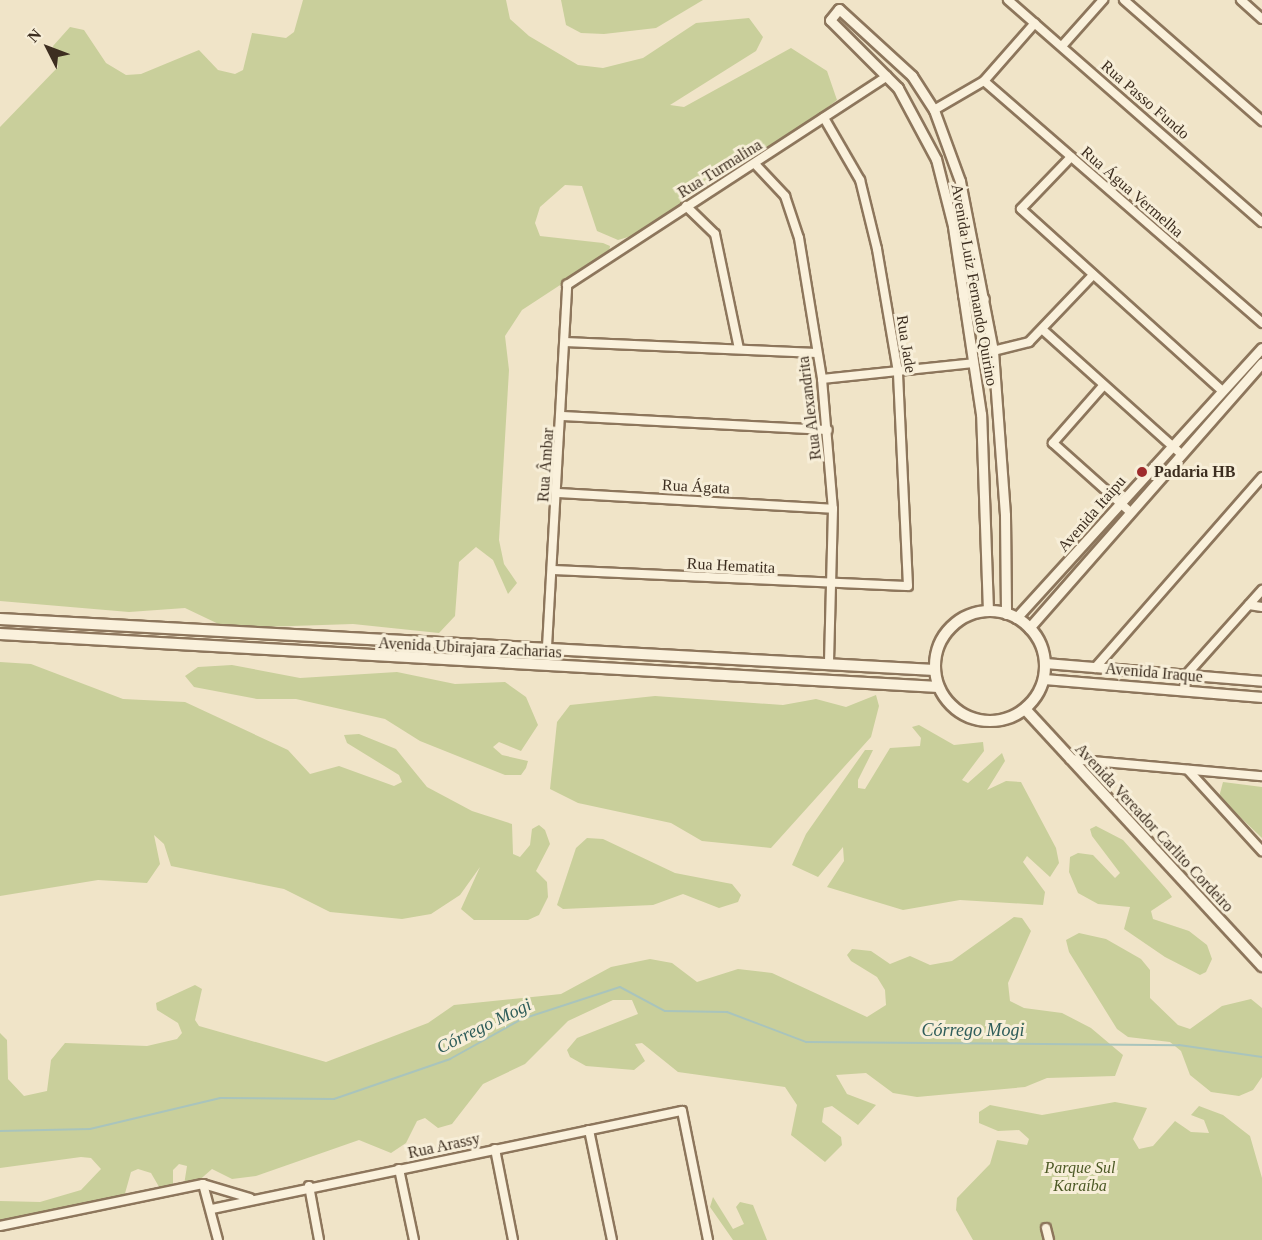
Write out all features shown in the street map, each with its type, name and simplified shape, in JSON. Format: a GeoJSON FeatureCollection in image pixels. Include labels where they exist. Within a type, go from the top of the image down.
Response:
{"type":"FeatureCollection","features":[{"type":"Feature","properties":{"kind":"main road"},"geometry":{"type":"LineString","coordinates":[[988,611],[1011,616],[1029,628],[1045,663],[1044,679],[1025,709],[1003,720],[979,720],[957,711],[939,687],[935,670],[949,630],[988,611]]}},
{"type":"Feature","properties":{"kind":"main road","name":"Avenida Ubirajara Zacharias"},"geometry":{"type":"LineString","coordinates":[[0,619],[547,647],[935,670]]}},
{"type":"Feature","properties":{"kind":"main road","name":"Avenida Ubirajara Zacharias"},"geometry":{"type":"LineString","coordinates":[[0,634],[939,687]]}},
{"type":"Feature","properties":{"kind":"main road","name":"Avenida Vereador Carlito Cordeiro"},"geometry":{"type":"LineString","coordinates":[[1025,709],[1068,759],[1262,966]]}},
{"type":"Feature","properties":{"kind":"street","name":"Rua Passo Fundo"},"geometry":{"type":"LineString","coordinates":[[1008,0],[1262,222]]}},
{"type":"Feature","properties":{"kind":"street"},"geometry":{"type":"LineString","coordinates":[[1062,46],[1103,0]]}},
{"type":"Feature","properties":{"kind":"street"},"geometry":{"type":"LineString","coordinates":[[1124,0],[1262,121]]}},
{"type":"Feature","properties":{"kind":"street"},"geometry":{"type":"LineString","coordinates":[[1241,0],[1262,19]]}},
{"type":"Feature","properties":{"kind":"street","name":"Avenida Luiz Fernando Quirino"},"geometry":{"type":"LineString","coordinates":[[988,611],[981,422],[963,295],[936,159],[918,118],[887,76],[830,20],[839,9],[901,62],[934,110],[960,181],[993,351],[1011,616]]}},
{"type":"Feature","properties":{"kind":"street"},"geometry":{"type":"LineString","coordinates":[[934,110],[984,81],[1035,23]]}},
{"type":"Feature","properties":{"kind":"street","name":"Rua Turmalina"},"geometry":{"type":"LineString","coordinates":[[567,285],[887,76]]}},
{"type":"Feature","properties":{"kind":"street","name":"Rua Água Vermelha"},"geometry":{"type":"LineString","coordinates":[[984,81],[1262,323]]}},
{"type":"Feature","properties":{"kind":"street","name":"Rua Jade"},"geometry":{"type":"LineString","coordinates":[[824,118],[860,180],[898,372],[908,586]]}},
{"type":"Feature","properties":{"kind":"street"},"geometry":{"type":"LineString","coordinates":[[1071,157],[1021,209],[1221,390]]}},
{"type":"Feature","properties":{"kind":"street","name":"Rua Alexandrita"},"geometry":{"type":"LineString","coordinates":[[755,164],[785,196],[795,228],[822,379],[833,509],[829,664]]}},
{"type":"Feature","properties":{"kind":"street"},"geometry":{"type":"LineString","coordinates":[[686,206],[715,234],[739,349]]}},
{"type":"Feature","properties":{"kind":"street"},"geometry":{"type":"LineString","coordinates":[[993,351],[1029,342],[1043,330],[1093,275]]}},
{"type":"Feature","properties":{"kind":"street","name":"Rua Âmbar"},"geometry":{"type":"LineString","coordinates":[[547,647],[558,493],[567,285]]}},
{"type":"Feature","properties":{"kind":"street"},"geometry":{"type":"LineString","coordinates":[[963,295],[977,290],[984,298]]}},
{"type":"Feature","properties":{"kind":"street"},"geometry":{"type":"LineString","coordinates":[[1043,330],[1175,448]]}},
{"type":"Feature","properties":{"kind":"street"},"geometry":{"type":"LineString","coordinates":[[565,342],[817,353]]}},
{"type":"Feature","properties":{"kind":"street","name":"Avenida Itaipu"},"geometry":{"type":"LineString","coordinates":[[1029,628],[1124,507],[1221,390],[1261,351]]}},
{"type":"Feature","properties":{"kind":"street"},"geometry":{"type":"LineString","coordinates":[[822,379],[974,363]]}},
{"type":"Feature","properties":{"kind":"street","name":"Avenida Itaipu"},"geometry":{"type":"LineString","coordinates":[[1175,448],[1262,363]]}},
{"type":"Feature","properties":{"kind":"street"},"geometry":{"type":"LineString","coordinates":[[1103,386],[1053,443],[1124,507]]}},
{"type":"Feature","properties":{"kind":"street"},"geometry":{"type":"LineString","coordinates":[[562,416],[828,430]]}},
{"type":"Feature","properties":{"kind":"street"},"geometry":{"type":"LineString","coordinates":[[981,422],[999,421]]}},
{"type":"Feature","properties":{"kind":"street"},"geometry":{"type":"LineString","coordinates":[[1095,668],[1262,477]]}},
{"type":"Feature","properties":{"kind":"street","name":"Rua Ágata"},"geometry":{"type":"LineString","coordinates":[[558,493],[833,509]]}},
{"type":"Feature","properties":{"kind":"street","name":"Avenida Itaipu"},"geometry":{"type":"LineString","coordinates":[[1011,616],[1124,507]]}},
{"type":"Feature","properties":{"kind":"street","name":"Rua Hematita"},"geometry":{"type":"LineString","coordinates":[[552,570],[831,585],[908,586]]}},
{"type":"Feature","properties":{"kind":"street"},"geometry":{"type":"LineString","coordinates":[[1184,690],[1187,674],[1262,590]]}},
{"type":"Feature","properties":{"kind":"street"},"geometry":{"type":"LineString","coordinates":[[1248,605],[1262,606]]}},
{"type":"Feature","properties":{"kind":"street","name":"Avenida Iraque"},"geometry":{"type":"LineString","coordinates":[[1045,663],[1262,681]]}},
{"type":"Feature","properties":{"kind":"street","name":"Avenida Iraque"},"geometry":{"type":"LineString","coordinates":[[1044,679],[1262,697]]}},
{"type":"Feature","properties":{"kind":"street"},"geometry":{"type":"LineString","coordinates":[[1068,759],[1262,776]]}},
{"type":"Feature","properties":{"kind":"street"},"geometry":{"type":"LineString","coordinates":[[1188,770],[1262,851]]}},
{"type":"Feature","properties":{"kind":"street","name":"Rua Arassy"},"geometry":{"type":"LineString","coordinates":[[212,1209],[309,1186],[682,1111],[708,1240]]}},
{"type":"Feature","properties":{"kind":"street"},"geometry":{"type":"LineString","coordinates":[[589,1130],[612,1240]]}},
{"type":"Feature","properties":{"kind":"street"},"geometry":{"type":"LineString","coordinates":[[495,1149],[513,1240]]}},
{"type":"Feature","properties":{"kind":"street"},"geometry":{"type":"LineString","coordinates":[[399,1169],[414,1240]]}},
{"type":"Feature","properties":{"kind":"street"},"geometry":{"type":"LineString","coordinates":[[203,1184],[212,1209],[218,1240]]}},
{"type":"Feature","properties":{"kind":"street"},"geometry":{"type":"LineString","coordinates":[[0,1226],[203,1184],[253,1199]]}},
{"type":"Feature","properties":{"kind":"street"},"geometry":{"type":"LineString","coordinates":[[309,1186],[319,1240]]}},
{"type":"Feature","properties":{"kind":"street"},"geometry":{"type":"LineString","coordinates":[[1046,1228],[1049,1240]]}},
{"type":"Feature","properties":{"kind":"green space"},"geometry":{"type":"Polygon","coordinates":[[[303,0],[506,0],[510,19],[529,36],[578,65],[603,68],[643,58],[696,23],[749,18],[763,37],[756,51],[670,105],[684,107],[791,48],[827,71],[837,100],[787,139],[635,235],[618,240],[597,231],[582,186],[565,185],[540,207],[535,223],[540,236],[603,243],[610,246],[609,253],[522,310],[505,336],[509,370],[499,540],[504,564],[517,583],[508,594],[493,560],[476,547],[459,562],[455,616],[439,633],[353,624],[227,628],[185,608],[129,612],[0,601],[0,127],[58,67],[53,46],[70,27],[84,30],[106,63],[126,75],[141,74],[199,50],[218,70],[235,74],[243,70],[252,33],[286,38],[294,32],[303,0]]]}},
{"type":"Feature","properties":{"kind":"green space"},"geometry":{"type":"Polygon","coordinates":[[[561,0],[703,0],[656,28],[604,34],[581,33],[566,25],[561,0]]]}},
{"type":"Feature","properties":{"kind":"green space"},"geometry":{"type":"Polygon","coordinates":[[[0,662],[31,664],[123,699],[185,702],[288,750],[310,774],[339,766],[394,786],[402,782],[399,775],[347,743],[344,735],[359,734],[396,749],[427,787],[472,811],[512,824],[513,854],[520,857],[530,845],[532,829],[539,825],[545,830],[550,844],[536,871],[547,882],[548,897],[539,915],[528,920],[474,920],[461,909],[480,867],[460,895],[431,914],[402,919],[330,912],[284,889],[171,866],[164,844],[154,835],[160,864],[147,883],[98,880],[0,896],[0,662]]]}},
{"type":"Feature","properties":{"kind":"green space"},"geometry":{"type":"Polygon","coordinates":[[[232,665],[300,678],[397,672],[455,684],[505,682],[526,697],[538,725],[521,751],[499,742],[493,747],[502,755],[528,761],[521,775],[505,775],[420,741],[385,719],[296,699],[257,699],[194,687],[185,676],[198,667],[232,665]]]}},
{"type":"Feature","properties":{"kind":"green space"},"geometry":{"type":"Polygon","coordinates":[[[876,695],[879,706],[871,737],[771,848],[702,841],[671,823],[578,803],[550,789],[557,722],[570,705],[655,696],[783,705],[816,699],[846,707],[876,695]]]}},
{"type":"Feature","properties":{"kind":"green space"},"geometry":{"type":"Polygon","coordinates":[[[919,725],[954,745],[983,742],[984,751],[962,780],[968,783],[1002,753],[1005,761],[987,790],[1006,781],[1021,782],[1056,848],[1059,863],[1050,877],[1027,856],[1023,862],[1045,892],[1043,905],[960,900],[903,910],[827,887],[844,861],[843,847],[818,877],[792,865],[806,834],[865,750],[873,750],[858,780],[858,788],[865,789],[890,748],[920,746],[921,738],[912,727],[919,725]]]}},
{"type":"Feature","properties":{"kind":"green space"},"geometry":{"type":"Polygon","coordinates":[[[1223,782],[1262,787],[1262,838],[1219,797],[1223,782]]]}},
{"type":"Feature","properties":{"kind":"green space"},"geometry":{"type":"Polygon","coordinates":[[[1096,826],[1123,840],[1168,891],[1172,897],[1151,911],[1153,919],[1189,931],[1207,945],[1212,959],[1206,972],[1200,975],[1165,957],[1124,929],[1130,907],[1098,904],[1078,893],[1069,872],[1070,857],[1078,853],[1093,855],[1115,878],[1120,873],[1092,836],[1090,829],[1096,826]]]}},
{"type":"Feature","properties":{"kind":"green space"},"geometry":{"type":"Polygon","coordinates":[[[587,838],[603,839],[675,873],[732,884],[741,895],[738,902],[719,908],[683,894],[653,905],[563,909],[557,905],[576,848],[587,838]]]}},
{"type":"Feature","properties":{"kind":"green space"},"geometry":{"type":"Polygon","coordinates":[[[1014,917],[1022,918],[1031,931],[1008,983],[1010,1001],[1024,1008],[1062,1013],[1091,1028],[1123,1055],[1115,1076],[1047,1078],[1025,1087],[917,1097],[893,1093],[866,1073],[836,1075],[847,1094],[876,1105],[858,1125],[832,1106],[824,1108],[822,1122],[841,1137],[842,1145],[825,1162],[791,1135],[797,1105],[785,1087],[678,1072],[642,1043],[635,1044],[645,1061],[634,1070],[586,1066],[570,1057],[567,1050],[577,1038],[638,1014],[632,1000],[613,1000],[568,1021],[525,1064],[483,1084],[452,1124],[438,1128],[425,1118],[417,1121],[406,1143],[391,1153],[359,1140],[256,1176],[232,1179],[212,1169],[196,1183],[184,1185],[187,1166],[179,1164],[173,1170],[173,1187],[162,1192],[151,1173],[138,1169],[131,1172],[124,1197],[0,1223],[0,1201],[40,1202],[81,1190],[101,1169],[91,1158],[81,1157],[0,1168],[0,1033],[7,1040],[8,1079],[24,1096],[47,1091],[51,1060],[65,1043],[147,1046],[177,1039],[182,1033],[178,1023],[157,1010],[156,1003],[195,985],[202,989],[195,1020],[199,1026],[326,1062],[428,1023],[454,1005],[561,994],[611,967],[650,959],[672,963],[697,982],[738,969],[772,973],[867,1017],[886,1005],[885,990],[877,977],[851,961],[847,955],[852,949],[871,951],[890,964],[910,956],[930,965],[952,961],[1014,917]]]}},
{"type":"Feature","properties":{"kind":"green space"},"geometry":{"type":"Polygon","coordinates":[[[1079,933],[1106,939],[1141,959],[1150,970],[1150,998],[1178,1025],[1190,1029],[1222,1006],[1251,999],[1262,1008],[1262,1077],[1253,1090],[1239,1096],[1211,1092],[1190,1075],[1181,1051],[1170,1042],[1128,1037],[1117,1029],[1069,952],[1066,940],[1079,933]]]}},
{"type":"Feature","properties":{"kind":"green space","name":"Parque Sul Karaíba"},"geometry":{"type":"Polygon","coordinates":[[[1115,1102],[1147,1108],[1133,1139],[1139,1149],[1153,1146],[1175,1121],[1191,1132],[1209,1133],[1204,1120],[1191,1115],[1199,1106],[1223,1115],[1250,1136],[1262,1178],[1262,1240],[973,1240],[956,1210],[957,1198],[990,1164],[997,1140],[1027,1145],[1029,1139],[1019,1130],[998,1131],[979,1123],[979,1112],[990,1105],[1042,1115],[1115,1102]]]}},
{"type":"Feature","properties":{"kind":"green space"},"geometry":{"type":"Polygon","coordinates":[[[713,1197],[733,1229],[744,1224],[736,1207],[740,1202],[753,1205],[767,1240],[733,1240],[710,1207],[713,1197]]]}},
{"type":"Feature","properties":{"kind":"waterway","name":"Córrego Mogi"},"geometry":{"type":"LineString","coordinates":[[0,1131],[90,1129],[220,1098],[334,1099],[450,1059],[522,1019],[620,987],[665,1011],[727,1012],[806,1042],[1179,1045],[1262,1057]]}},
{"type":"Feature","properties":{"kind":"place","name":"Padaria HB"},"geometry":{"type":"Point","coordinates":[1142,472]}}]}
